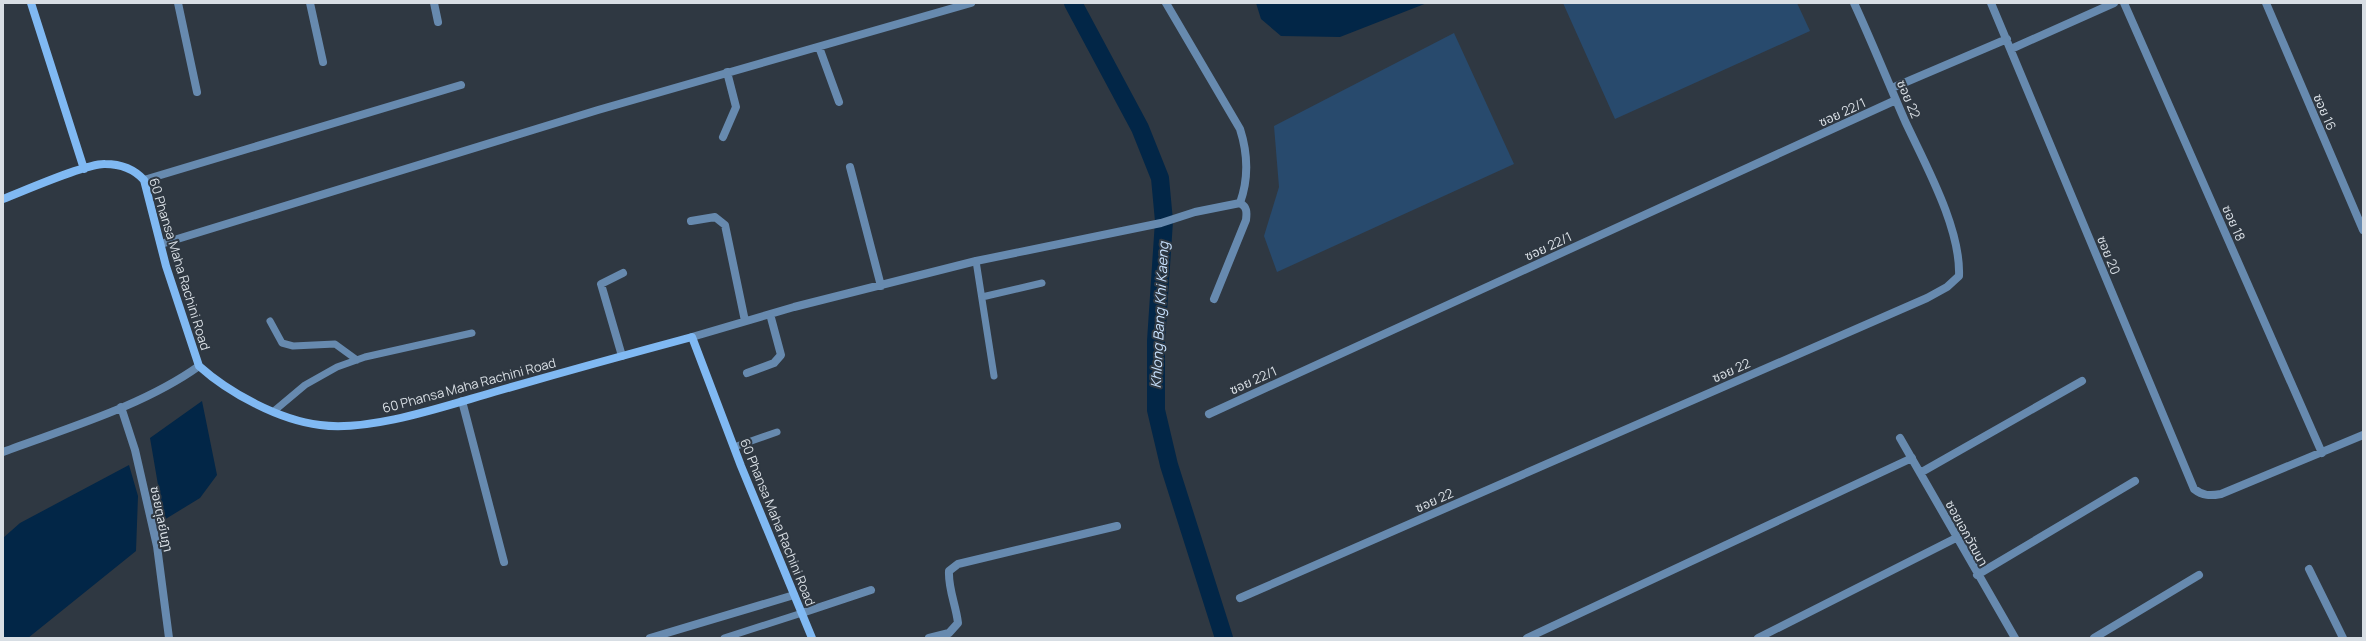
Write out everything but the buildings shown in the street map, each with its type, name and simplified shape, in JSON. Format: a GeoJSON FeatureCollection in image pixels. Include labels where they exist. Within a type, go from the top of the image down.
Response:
{"type":"FeatureCollection","features":[{"type":"Feature","properties":{"kind":"street"},"geometry":{"type":"LineString","coordinates":[[31,3],[84,169]]}},
{"type":"Feature","properties":{"kind":"street"},"geometry":{"type":"LineString","coordinates":[[178,3],[197,92]]}},
{"type":"Feature","properties":{"kind":"street"},"geometry":{"type":"LineString","coordinates":[[310,3],[323,62]]}},
{"type":"Feature","properties":{"kind":"street"},"geometry":{"type":"LineString","coordinates":[[434,3],[438,22]]}},
{"type":"Feature","properties":{"kind":"street"},"geometry":{"type":"LineString","coordinates":[[161,244],[598,110],[971,3]]}},
{"type":"Feature","properties":{"kind":"street"},"geometry":{"type":"LineString","coordinates":[[1166,3],[1240,129],[1245,145],[1247,168],[1246,180],[1240,203]]}},
{"type":"Feature","properties":{"kind":"street","name":"ซอย 22"},"geometry":{"type":"LineString","coordinates":[[1240,598],[1927,298],[1947,287],[1959,276],[1960,260],[1954,235],[1937,191],[1854,3]]}},
{"type":"Feature","properties":{"kind":"street","name":"ซอย 20"},"geometry":{"type":"LineString","coordinates":[[1991,3],[2186,474],[2194,489],[2201,494],[2211,496],[2221,494],[2322,453]]}},
{"type":"Feature","properties":{"kind":"street"},"geometry":{"type":"LineString","coordinates":[[2011,49],[2114,3]]}},
{"type":"Feature","properties":{"kind":"street","name":"ซอย 18"},"geometry":{"type":"LineString","coordinates":[[2124,3],[2322,453]]}},
{"type":"Feature","properties":{"kind":"street","name":"ซอย 16"},"geometry":{"type":"LineString","coordinates":[[2266,3],[2363,230]]}},
{"type":"Feature","properties":{"kind":"street"},"geometry":{"type":"LineString","coordinates":[[1892,88],[2007,40]]}},
{"type":"Feature","properties":{"kind":"street"},"geometry":{"type":"LineString","coordinates":[[819,47],[839,102]]}},
{"type":"Feature","properties":{"kind":"street"},"geometry":{"type":"LineString","coordinates":[[723,137],[736,107],[727,72]]}},
{"type":"Feature","properties":{"kind":"street"},"geometry":{"type":"LineString","coordinates":[[144,180],[461,85]]}},
{"type":"Feature","properties":{"kind":"street","name":"ซอย 22/1"},"geometry":{"type":"LineString","coordinates":[[1209,414],[1896,100]]}},
{"type":"Feature","properties":{"kind":"street","name":"60 Phansa Maha Rachini Road"},"geometry":{"type":"LineString","coordinates":[[3,199],[104,163],[124,166],[138,173],[144,180],[161,244],[199,366],[210,376],[257,405],[320,426],[365,425],[462,401],[692,337],[734,447],[812,638]]}},
{"type":"Feature","properties":{"kind":"street"},"geometry":{"type":"LineString","coordinates":[[850,167],[881,286]]}},
{"type":"Feature","properties":{"kind":"street"},"geometry":{"type":"LineString","coordinates":[[692,337],[770,314],[976,261],[1160,223],[1195,212],[1240,203],[1245,206],[1247,211],[1246,220],[1214,298]]}},
{"type":"Feature","properties":{"kind":"street"},"geometry":{"type":"LineString","coordinates":[[691,221],[715,217],[724,225],[745,321]]}},
{"type":"Feature","properties":{"kind":"street"},"geometry":{"type":"LineString","coordinates":[[622,356],[601,284],[623,273]]}},
{"type":"Feature","properties":{"kind":"street"},"geometry":{"type":"LineString","coordinates":[[747,373],[774,364],[781,355],[770,314]]}},
{"type":"Feature","properties":{"kind":"street"},"geometry":{"type":"LineString","coordinates":[[3,452],[121,407],[183,378],[199,366]]}},
{"type":"Feature","properties":{"kind":"street"},"geometry":{"type":"LineString","coordinates":[[1920,473],[2082,380]]}},
{"type":"Feature","properties":{"kind":"street"},"geometry":{"type":"LineString","coordinates":[[462,401],[504,562]]}},
{"type":"Feature","properties":{"kind":"street","name":"ซอยตุลย์นฎา"},"geometry":{"type":"LineString","coordinates":[[121,407],[135,450],[157,546],[169,638]]}},
{"type":"Feature","properties":{"kind":"street"},"geometry":{"type":"LineString","coordinates":[[2322,453],[2363,435]]}},
{"type":"Feature","properties":{"kind":"street","name":"ซอยเอกวัฒนา"},"geometry":{"type":"LineString","coordinates":[[1900,438],[1977,575],[2015,638]]}},
{"type":"Feature","properties":{"kind":"street"},"geometry":{"type":"LineString","coordinates":[[1527,638],[1912,458]]}},
{"type":"Feature","properties":{"kind":"street"},"geometry":{"type":"LineString","coordinates":[[1977,575],[2135,481]]}},
{"type":"Feature","properties":{"kind":"street"},"geometry":{"type":"LineString","coordinates":[[929,638],[949,633],[958,623],[957,611],[948,585],[949,571],[958,564],[1117,526]]}},
{"type":"Feature","properties":{"kind":"street"},"geometry":{"type":"LineString","coordinates":[[1758,638],[1956,538]]}},
{"type":"Feature","properties":{"kind":"street"},"geometry":{"type":"LineString","coordinates":[[2309,569],[2343,638]]}},
{"type":"Feature","properties":{"kind":"street"},"geometry":{"type":"LineString","coordinates":[[2094,638],[2199,575]]}},
{"type":"Feature","properties":{"kind":"street"},"geometry":{"type":"LineString","coordinates":[[802,613],[871,590]]}},
{"type":"Feature","properties":{"kind":"street"},"geometry":{"type":"LineString","coordinates":[[650,638],[794,595]]}},
{"type":"Feature","properties":{"kind":"lane"},"geometry":{"type":"LineString","coordinates":[[976,261],[994,376]]}},
{"type":"Feature","properties":{"kind":"lane"},"geometry":{"type":"LineString","coordinates":[[982,297],[1042,283]]}},
{"type":"Feature","properties":{"kind":"lane"},"geometry":{"type":"LineString","coordinates":[[270,321],[282,343],[293,346],[335,344],[357,360]]}},
{"type":"Feature","properties":{"kind":"lane"},"geometry":{"type":"LineString","coordinates":[[274,411],[305,386],[337,367],[357,360],[472,333]]}},
{"type":"Feature","properties":{"kind":"lane"},"geometry":{"type":"LineString","coordinates":[[734,447],[777,432]]}},
{"type":"Feature","properties":{"kind":"lane"},"geometry":{"type":"LineString","coordinates":[[724,638],[802,613]]}},
{"type":"Feature","properties":{"kind":"shaded area"},"geometry":{"type":"Polygon","coordinates":[[[1256,3],[1427,3],[1340,37],[1281,36],[1261,19],[1256,3]]]}},
{"type":"Feature","properties":{"kind":"shaded area"},"geometry":{"type":"Polygon","coordinates":[[[1563,3],[1797,3],[1810,31],[1615,119],[1563,3]]]}},
{"type":"Feature","properties":{"kind":"shaded area"},"geometry":{"type":"Polygon","coordinates":[[[1454,33],[1514,164],[1277,272],[1264,236],[1279,187],[1274,126],[1454,33]]]}},
{"type":"Feature","properties":{"kind":"shaded area"},"geometry":{"type":"Polygon","coordinates":[[[202,401],[217,475],[200,498],[164,520],[150,438],[202,401]]]}},
{"type":"Feature","properties":{"kind":"shaded area"},"geometry":{"type":"Polygon","coordinates":[[[129,465],[138,496],[136,551],[28,638],[3,638],[3,538],[20,523],[129,465]]]}},
{"type":"Feature","properties":{"kind":"waterway","name":"Khlong Bang Khi Kaeng"},"geometry":{"type":"LineString","coordinates":[[1073,3],[1140,128],[1160,178],[1164,221],[1156,341],[1156,410],[1169,465],[1224,638]]}}]}
